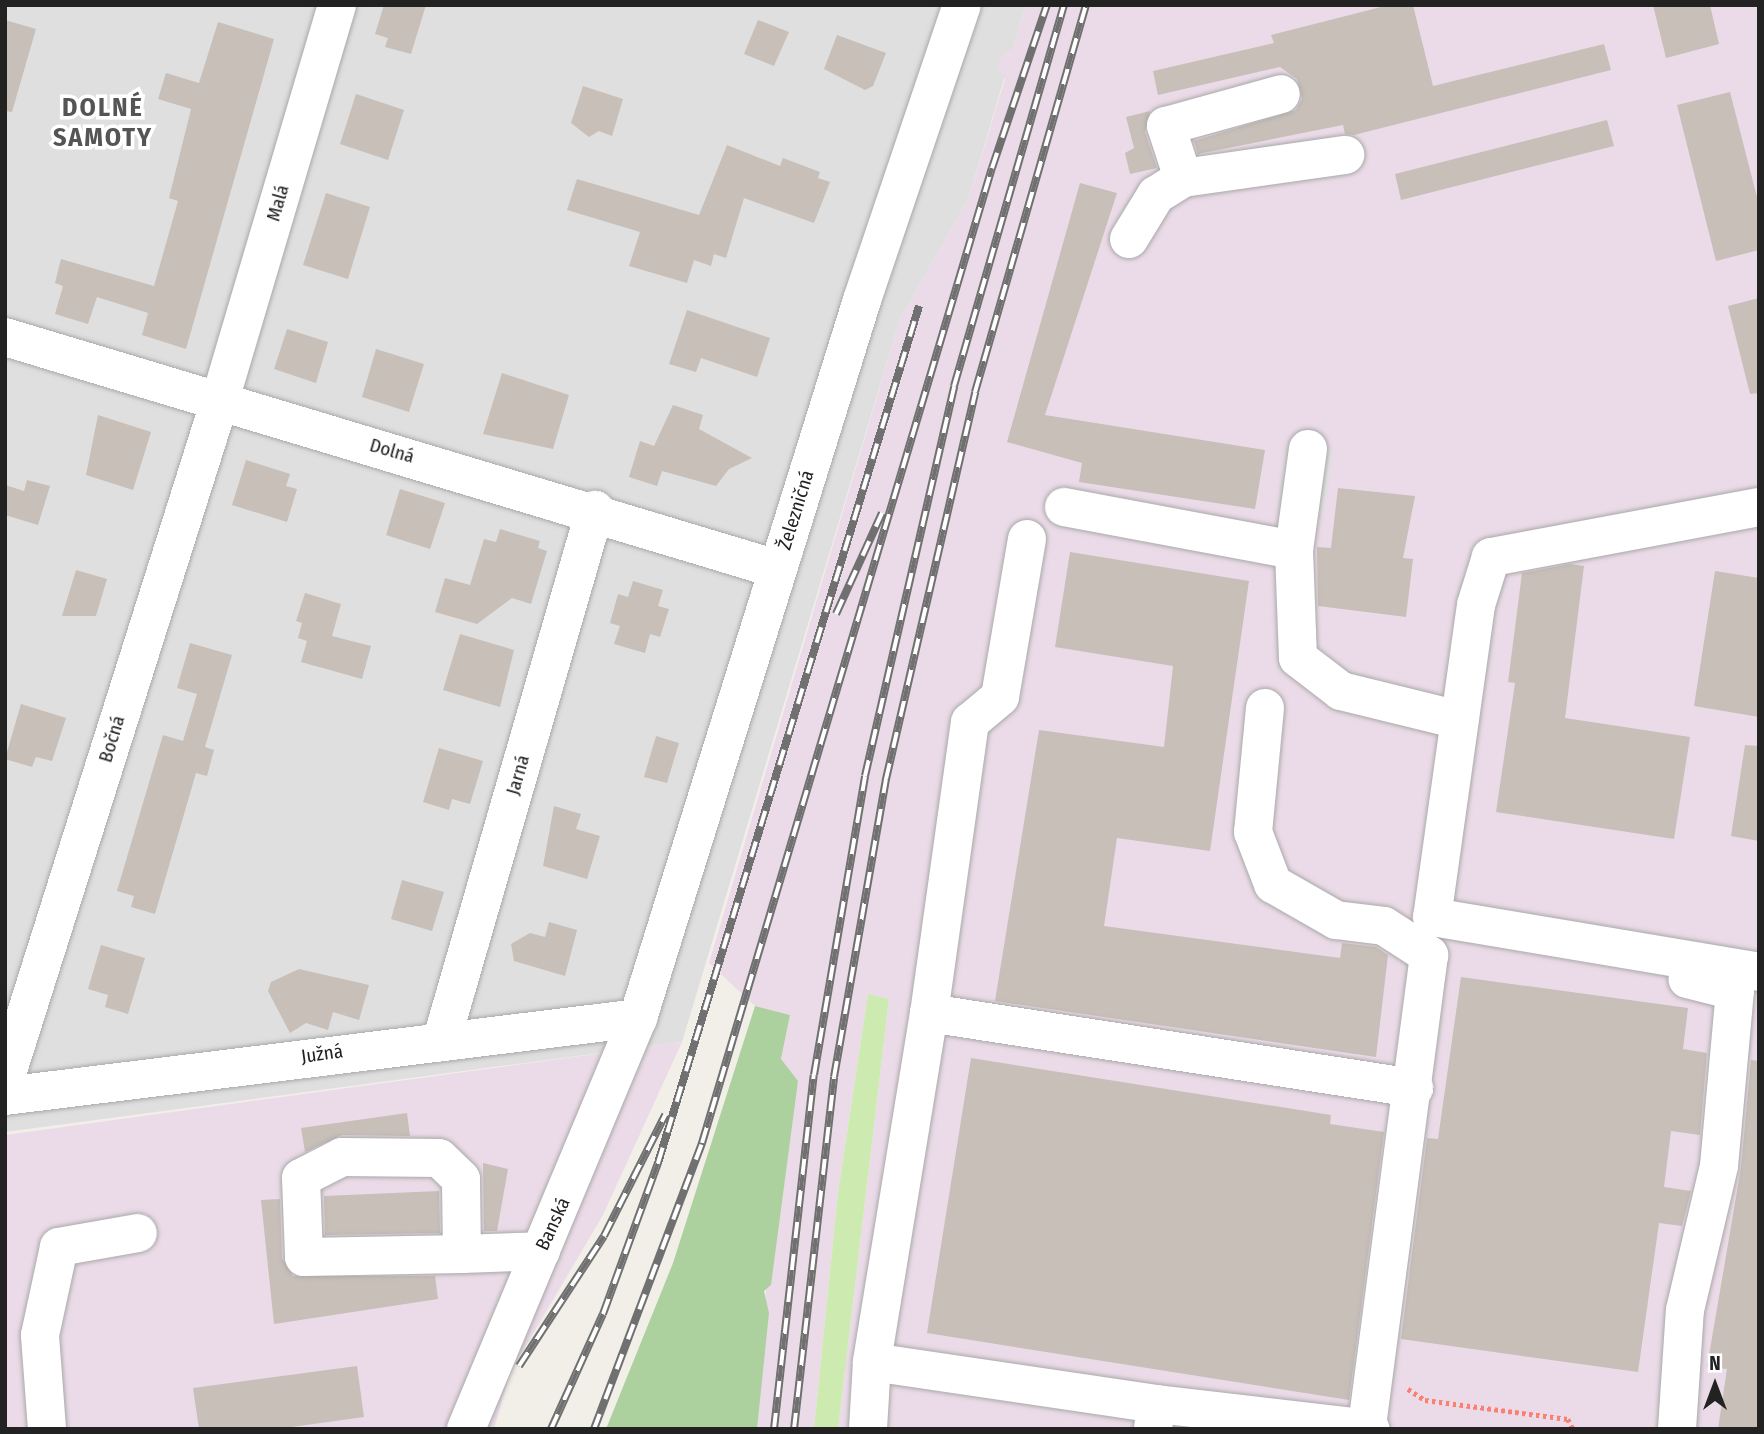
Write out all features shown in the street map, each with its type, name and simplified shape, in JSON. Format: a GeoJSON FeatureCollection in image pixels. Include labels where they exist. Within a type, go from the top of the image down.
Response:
{"type":"FeatureCollection","features":[{"type":"Feature","properties":{"kind":"street","name":"Malá"},"geometry":{"type":"LineString","coordinates":[[220,400],[337,5]]}},
{"type":"Feature","properties":{"kind":"street","name":"Železničná"},"geometry":{"type":"LineString","coordinates":[[638,1018],[777,569],[962,5]]}},
{"type":"Feature","properties":{"kind":"street"},"geometry":{"type":"LineString","coordinates":[[1183,177],[1166,126],[1281,94]]}},
{"type":"Feature","properties":{"kind":"street"},"geometry":{"type":"LineString","coordinates":[[1129,239],[1156,195],[1183,177],[1345,155]]}},
{"type":"Feature","properties":{"kind":"street","name":"Dolná"},"geometry":{"type":"LineString","coordinates":[[5,337],[595,510],[777,569]]}},
{"type":"Feature","properties":{"kind":"street","name":"Bočná"},"geometry":{"type":"LineString","coordinates":[[5,1080],[220,400]]}},
{"type":"Feature","properties":{"kind":"street"},"geometry":{"type":"LineString","coordinates":[[1308,449],[1294,550],[1298,658],[1341,691],[1459,720]]}},
{"type":"Feature","properties":{"kind":"street"},"geometry":{"type":"LineString","coordinates":[[1064,507],[1294,550]]}},
{"type":"Feature","properties":{"kind":"street"},"geometry":{"type":"LineString","coordinates":[[1759,507],[1491,557],[1476,605],[1432,916],[1759,972]]}},
{"type":"Feature","properties":{"kind":"street","name":"Jarná"},"geometry":{"type":"LineString","coordinates":[[442,1039],[595,510]]}},
{"type":"Feature","properties":{"kind":"street"},"geometry":{"type":"LineString","coordinates":[[868,1429],[872,1362],[929,1013],[970,722],[1000,697],[1027,539]]}},
{"type":"Feature","properties":{"kind":"street"},"geometry":{"type":"LineString","coordinates":[[1265,708],[1253,832],[1273,884],[1336,920],[1384,926],[1429,955],[1460,946],[1663,973],[1735,991],[1719,1166],[1685,1310],[1677,1429]]}},
{"type":"Feature","properties":{"kind":"street"},"geometry":{"type":"LineString","coordinates":[[872,1362],[1155,1416],[1369,1429],[1429,955]]}},
{"type":"Feature","properties":{"kind":"street"},"geometry":{"type":"LineString","coordinates":[[929,1013],[1414,1088]]}},
{"type":"Feature","properties":{"kind":"street","name":"Južná"},"geometry":{"type":"LineString","coordinates":[[5,1096],[442,1039],[638,1018]]}},
{"type":"Feature","properties":{"kind":"street","name":"Banská"},"geometry":{"type":"LineString","coordinates":[[463,1426],[541,1251],[638,1018]]}},
{"type":"Feature","properties":{"kind":"street"},"geometry":{"type":"LineString","coordinates":[[462,1254],[461,1179],[439,1158],[342,1157],[301,1178],[304,1257],[462,1254],[541,1251]]}},
{"type":"Feature","properties":{"kind":"street"},"geometry":{"type":"LineString","coordinates":[[47,1429],[40,1335],[59,1247],[138,1233]]}},
{"type":"Feature","properties":{"kind":"path"},"geometry":{"type":"LineString","coordinates":[[1403,1375],[1411,1396],[1568,1419],[1573,1429]]}},
{"type":"Feature","properties":{"kind":"shaded area"},"geometry":{"type":"Polygon","coordinates":[[[5,5],[1026,5],[968,200],[900,319],[682,1042],[5,1132],[5,5]]]}},
{"type":"Feature","properties":{"kind":"shaded area"},"geometry":{"type":"Polygon","coordinates":[[[1026,5],[1759,5],[1759,1429],[838,1429],[889,999],[868,994],[838,1193],[814,1429],[757,1429],[781,1060],[790,1015],[755,1006],[709,963],[900,319],[968,200],[1005,79],[998,67],[1003,53],[1013,49],[1026,5]]]}},
{"type":"Feature","properties":{"kind":"shaded area"},"geometry":{"type":"Polygon","coordinates":[[[1287,443],[1333,450],[1324,513],[1278,507],[1287,443]]]}},
{"type":"Feature","properties":{"kind":"shaded area"},"geometry":{"type":"Polygon","coordinates":[[[682,1042],[603,1215],[510,1373],[494,1429],[5,1429],[5,1135],[682,1042]]]}},
{"type":"Feature","properties":{"kind":"green space"},"geometry":{"type":"Polygon","coordinates":[[[868,994],[889,999],[838,1429],[814,1429],[838,1193],[868,994]]]}},
{"type":"Feature","properties":{"kind":"green space"},"geometry":{"type":"Polygon","coordinates":[[[755,1006],[790,1015],[781,1059],[798,1081],[771,1285],[764,1291],[769,1313],[757,1429],[606,1429],[673,1263],[755,1006]]]}},
{"type":"Feature","properties":{"kind":"building"},"geometry":{"type":"Polygon","coordinates":[[[384,5],[426,5],[411,54],[385,47],[388,38],[375,34],[384,5]]]}},
{"type":"Feature","properties":{"kind":"building"},"geometry":{"type":"Polygon","coordinates":[[[1389,5],[1413,5],[1433,86],[1604,44],[1611,70],[1354,135],[1345,134],[1343,125],[1198,154],[1194,141],[1296,110],[1302,99],[1297,79],[1280,67],[1158,95],[1153,71],[1274,43],[1271,35],[1389,5]]]}},
{"type":"Feature","properties":{"kind":"building"},"geometry":{"type":"Polygon","coordinates":[[[1653,5],[1710,5],[1719,44],[1666,58],[1653,5]]]}},
{"type":"Feature","properties":{"kind":"building"},"geometry":{"type":"Polygon","coordinates":[[[5,20],[36,29],[12,112],[5,111],[5,20]]]}},
{"type":"Feature","properties":{"kind":"building"},"geometry":{"type":"Polygon","coordinates":[[[758,20],[789,32],[774,66],[744,54],[758,20]]]}},
{"type":"Feature","properties":{"kind":"building"},"geometry":{"type":"Polygon","coordinates":[[[218,22],[274,39],[186,349],[142,335],[148,313],[97,297],[88,324],[55,314],[63,286],[55,283],[61,259],[154,286],[178,201],[169,198],[191,109],[158,99],[166,73],[199,83],[218,22]]]}},
{"type":"Feature","properties":{"kind":"building"},"geometry":{"type":"Polygon","coordinates":[[[837,35],[886,53],[873,86],[865,90],[824,69],[837,35]]]}},
{"type":"Feature","properties":{"kind":"building"},"geometry":{"type":"Polygon","coordinates":[[[583,86],[623,99],[612,136],[599,131],[589,137],[571,123],[583,86]]]}},
{"type":"Feature","properties":{"kind":"building"},"geometry":{"type":"Polygon","coordinates":[[[1730,92],[1759,205],[1759,250],[1716,261],[1677,105],[1730,92]]]}},
{"type":"Feature","properties":{"kind":"building"},"geometry":{"type":"Polygon","coordinates":[[[356,94],[404,110],[388,160],[340,144],[356,94]]]}},
{"type":"Feature","properties":{"kind":"building"},"geometry":{"type":"Polygon","coordinates":[[[1150,111],[1145,132],[1157,168],[1130,174],[1125,153],[1134,148],[1126,117],[1150,111]]]}},
{"type":"Feature","properties":{"kind":"building"},"geometry":{"type":"Polygon","coordinates":[[[1607,120],[1614,146],[1401,200],[1395,174],[1607,120]]]}},
{"type":"Feature","properties":{"kind":"building"},"geometry":{"type":"Polygon","coordinates":[[[727,145],[780,166],[783,158],[820,172],[818,178],[830,182],[814,223],[744,198],[726,258],[714,254],[711,266],[694,260],[687,283],[629,266],[640,232],[567,210],[577,179],[699,215],[727,145]]]}},
{"type":"Feature","properties":{"kind":"building"},"geometry":{"type":"Polygon","coordinates":[[[1080,183],[1117,193],[1045,415],[1265,450],[1255,509],[1079,482],[1082,463],[1007,442],[1080,183]]]}},
{"type":"Feature","properties":{"kind":"building"},"geometry":{"type":"Polygon","coordinates":[[[326,193],[370,207],[348,279],[303,265],[326,193]]]}},
{"type":"Feature","properties":{"kind":"building"},"geometry":{"type":"Polygon","coordinates":[[[1759,298],[1759,393],[1750,394],[1728,306],[1759,298]]]}},
{"type":"Feature","properties":{"kind":"building"},"geometry":{"type":"Polygon","coordinates":[[[687,310],[770,338],[757,377],[701,358],[696,372],[669,364],[687,310]]]}},
{"type":"Feature","properties":{"kind":"building"},"geometry":{"type":"Polygon","coordinates":[[[287,329],[328,342],[316,383],[274,369],[287,329]]]}},
{"type":"Feature","properties":{"kind":"building"},"geometry":{"type":"Polygon","coordinates":[[[376,349],[424,364],[409,412],[362,397],[376,349]]]}},
{"type":"Feature","properties":{"kind":"building"},"geometry":{"type":"Polygon","coordinates":[[[502,373],[569,395],[553,449],[483,434],[502,373]]]}},
{"type":"Feature","properties":{"kind":"building"},"geometry":{"type":"Polygon","coordinates":[[[673,405],[703,415],[699,429],[752,458],[729,469],[716,486],[662,471],[657,486],[629,477],[640,441],[654,446],[673,405]]]}},
{"type":"Feature","properties":{"kind":"building"},"geometry":{"type":"Polygon","coordinates":[[[98,415],[151,432],[133,490],[86,475],[98,415]]]}},
{"type":"Feature","properties":{"kind":"building"},"geometry":{"type":"Polygon","coordinates":[[[246,460],[290,474],[286,486],[297,489],[287,522],[232,505],[246,460]]]}},
{"type":"Feature","properties":{"kind":"building"},"geometry":{"type":"Polygon","coordinates":[[[27,480],[50,486],[38,525],[5,515],[5,485],[24,491],[27,480]]]}},
{"type":"Feature","properties":{"kind":"building"},"geometry":{"type":"Polygon","coordinates":[[[1338,488],[1415,496],[1403,558],[1413,559],[1406,617],[1318,606],[1317,547],[1331,548],[1338,488]]]}},
{"type":"Feature","properties":{"kind":"building"},"geometry":{"type":"Polygon","coordinates":[[[400,489],[445,503],[430,549],[386,535],[400,489]]]}},
{"type":"Feature","properties":{"kind":"building"},"geometry":{"type":"Polygon","coordinates":[[[500,529],[540,541],[538,548],[547,551],[531,604],[512,598],[477,624],[435,612],[445,578],[470,585],[484,539],[496,542],[500,529]]]}},
{"type":"Feature","properties":{"kind":"building"},"geometry":{"type":"Polygon","coordinates":[[[1070,552],[1249,581],[1210,851],[1117,838],[1104,926],[1340,958],[1342,943],[1376,947],[1388,955],[1376,1057],[995,1001],[1039,730],[1164,747],[1173,666],[1055,647],[1070,552]]]}},
{"type":"Feature","properties":{"kind":"building"},"geometry":{"type":"Polygon","coordinates":[[[1570,564],[1584,566],[1565,718],[1690,737],[1674,839],[1496,812],[1515,683],[1508,682],[1522,573],[1570,564]]]}},
{"type":"Feature","properties":{"kind":"building"},"geometry":{"type":"Polygon","coordinates":[[[76,570],[107,579],[96,616],[62,616],[76,570]]]}},
{"type":"Feature","properties":{"kind":"building"},"geometry":{"type":"Polygon","coordinates":[[[1715,571],[1759,578],[1759,717],[1694,706],[1715,571]]]}},
{"type":"Feature","properties":{"kind":"building"},"geometry":{"type":"Polygon","coordinates":[[[633,581],[663,590],[658,606],[669,609],[660,637],[650,634],[645,653],[614,644],[620,626],[610,623],[618,594],[628,597],[633,581]]]}},
{"type":"Feature","properties":{"kind":"building"},"geometry":{"type":"Polygon","coordinates":[[[305,593],[341,604],[332,636],[371,646],[362,679],[301,662],[307,641],[298,638],[302,623],[296,621],[305,593]]]}},
{"type":"Feature","properties":{"kind":"building"},"geometry":{"type":"Polygon","coordinates":[[[460,634],[514,650],[500,707],[443,690],[460,634]]]}},
{"type":"Feature","properties":{"kind":"building"},"geometry":{"type":"Polygon","coordinates":[[[190,643],[232,655],[205,747],[214,750],[207,776],[196,773],[155,914],[131,907],[134,896],[117,891],[163,735],[183,741],[197,694],[177,688],[190,643]]]}},
{"type":"Feature","properties":{"kind":"building"},"geometry":{"type":"Polygon","coordinates":[[[21,704],[66,718],[52,761],[36,757],[32,767],[5,759],[21,704]]]}},
{"type":"Feature","properties":{"kind":"building"},"geometry":{"type":"Polygon","coordinates":[[[656,736],[679,743],[667,783],[644,777],[656,736]]]}},
{"type":"Feature","properties":{"kind":"building"},"geometry":{"type":"Polygon","coordinates":[[[1745,745],[1759,746],[1759,841],[1731,836],[1745,745]]]}},
{"type":"Feature","properties":{"kind":"building"},"geometry":{"type":"Polygon","coordinates":[[[439,748],[483,761],[470,804],[452,799],[449,810],[423,802],[439,748]]]}},
{"type":"Feature","properties":{"kind":"building"},"geometry":{"type":"Polygon","coordinates":[[[554,806],[581,814],[576,829],[600,836],[587,879],[543,866],[554,806]]]}},
{"type":"Feature","properties":{"kind":"building"},"geometry":{"type":"Polygon","coordinates":[[[402,880],[444,892],[432,931],[391,919],[402,880]]]}},
{"type":"Feature","properties":{"kind":"building"},"geometry":{"type":"Polygon","coordinates":[[[549,922],[577,930],[565,976],[514,961],[511,944],[530,933],[545,937],[549,922]]]}},
{"type":"Feature","properties":{"kind":"building"},"geometry":{"type":"Polygon","coordinates":[[[101,945],[145,958],[128,1014],[105,1007],[108,995],[88,989],[101,945]]]}},
{"type":"Feature","properties":{"kind":"building"},"geometry":{"type":"Polygon","coordinates":[[[299,969],[369,985],[359,1020],[333,1012],[328,1030],[306,1023],[290,1033],[268,991],[271,982],[299,969]]]}},
{"type":"Feature","properties":{"kind":"building"},"geometry":{"type":"Polygon","coordinates":[[[1461,977],[1688,1008],[1683,1049],[1707,1053],[1700,1135],[1671,1131],[1664,1187],[1691,1191],[1682,1226],[1659,1223],[1638,1372],[1401,1339],[1427,1138],[1438,1139],[1461,977]]]}},
{"type":"Feature","properties":{"kind":"building"},"geometry":{"type":"Polygon","coordinates":[[[971,1058],[1331,1115],[1330,1124],[1384,1132],[1349,1400],[927,1333],[971,1058]]]}},
{"type":"Feature","properties":{"kind":"building"},"geometry":{"type":"Polygon","coordinates":[[[1751,1060],[1759,1061],[1759,1429],[1718,1429],[1727,1369],[1707,1367],[1741,1168],[1751,1060]]]}},
{"type":"Feature","properties":{"kind":"building"},"geometry":{"type":"Polygon","coordinates":[[[407,1113],[410,1136],[342,1135],[305,1152],[301,1128],[407,1113]]]}},
{"type":"Feature","properties":{"kind":"building"},"geometry":{"type":"Polygon","coordinates":[[[483,1163],[508,1169],[497,1231],[484,1231],[483,1163]]]}},
{"type":"Feature","properties":{"kind":"building"},"geometry":{"type":"Polygon","coordinates":[[[439,1191],[440,1233],[325,1235],[324,1196],[439,1191]]]}},
{"type":"Feature","properties":{"kind":"building"},"geometry":{"type":"Polygon","coordinates":[[[280,1199],[282,1258],[293,1276],[435,1276],[438,1299],[274,1324],[261,1200],[280,1199]]]}},
{"type":"Feature","properties":{"kind":"building"},"geometry":{"type":"Polygon","coordinates":[[[357,1366],[364,1417],[277,1429],[199,1429],[193,1388],[357,1366]]]}},
{"type":"Feature","properties":{"kind":"railway"},"geometry":{"type":"LineString","coordinates":[[594,1429],[702,1143],[992,168],[1047,5]]}},
{"type":"Feature","properties":{"kind":"railway"},"geometry":{"type":"LineString","coordinates":[[774,1429],[814,1075],[865,776],[954,386],[1064,5]]}},
{"type":"Feature","properties":{"kind":"railway"},"geometry":{"type":"LineString","coordinates":[[794,1429],[834,1077],[886,779],[975,392],[1086,5]]}},
{"type":"Feature","properties":{"kind":"railway"},"geometry":{"type":"LineString","coordinates":[[551,1429],[603,1314],[658,1163],[919,306]]}},
{"type":"Feature","properties":{"kind":"railway"},"geometry":{"type":"LineString","coordinates":[[836,614],[882,513]]}},
{"type":"Feature","properties":{"kind":"railway"},"geometry":{"type":"LineString","coordinates":[[519,1366],[604,1236],[665,1115]]}},
{"type":"Feature","properties":{"kind":"district","name":"DOLNÉ SAMOTY"},"geometry":{"type":"Point","coordinates":[103,123]}}]}
